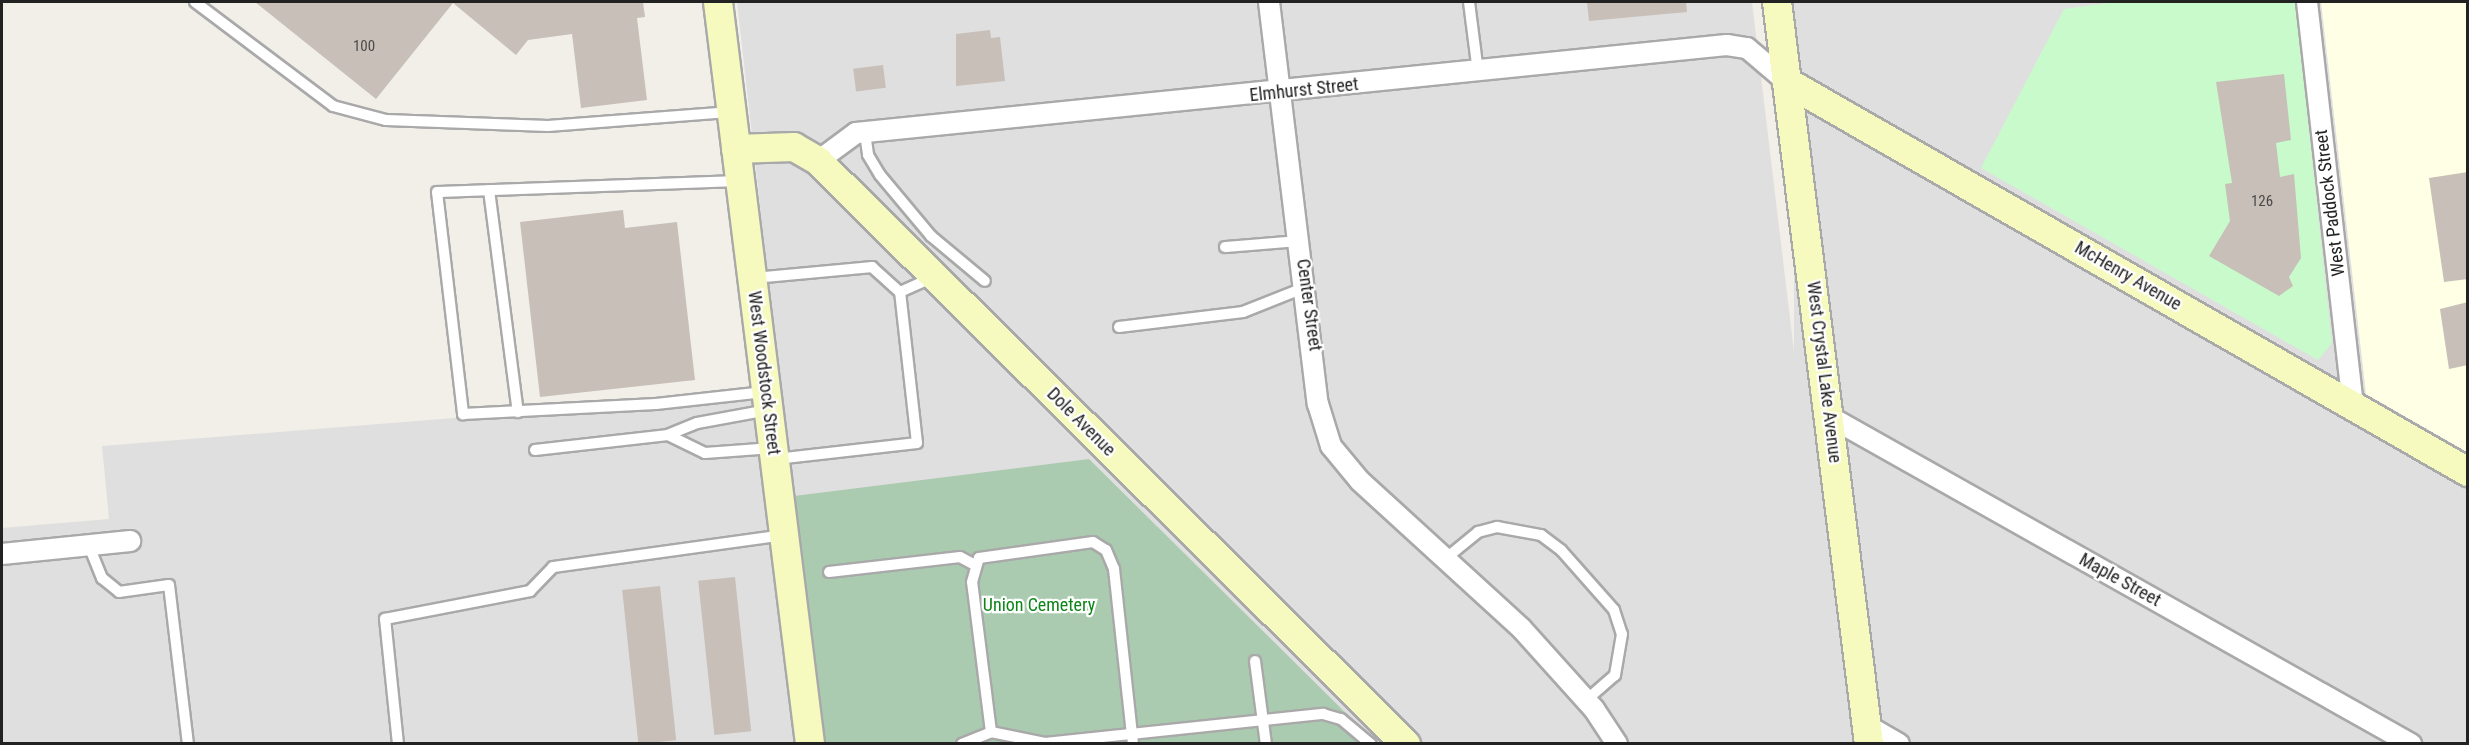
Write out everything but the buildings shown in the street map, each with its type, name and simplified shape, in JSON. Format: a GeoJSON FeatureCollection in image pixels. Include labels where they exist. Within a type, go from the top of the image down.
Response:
{"type":"FeatureCollection","features":[{"type":"Feature","properties":{"kind":"street","name":"West Woodstock Street"},"geometry":{"type":"LineString","coordinates":[[718,2],[810,744]]}},
{"type":"Feature","properties":{"kind":"street","name":"Center Street"},"geometry":{"type":"LineString","coordinates":[[1269,2],[1306,287],[1318,404],[1331,446],[1360,481],[1521,628],[1586,700],[1617,744]]}},
{"type":"Feature","properties":{"kind":"street","name":"West Crystal Lake Avenue"},"geometry":{"type":"LineString","coordinates":[[1777,2],[1868,734]]}},
{"type":"Feature","properties":{"kind":"street","name":"West Paddock Street"},"geometry":{"type":"LineString","coordinates":[[2307,2],[2353,404]]}},
{"type":"Feature","properties":{"kind":"street","name":"Elmhurst Street"},"geometry":{"type":"LineString","coordinates":[[818,161],[841,140],[865,133],[1280,93],[1727,45],[1746,48],[1787,82]]}},
{"type":"Feature","properties":{"kind":"street","name":"McHenry Avenue"},"geometry":{"type":"LineString","coordinates":[[1787,82],[2353,404],[2468,472]]}},
{"type":"Feature","properties":{"kind":"street","name":"Dole Avenue"},"geometry":{"type":"LineString","coordinates":[[736,148],[794,147],[818,161],[1406,744]]}},
{"type":"Feature","properties":{"kind":"street","name":"Maple Street"},"geometry":{"type":"LineString","coordinates":[[1830,417],[2410,744]]}},
{"type":"Feature","properties":{"kind":"street"},"geometry":{"type":"LineString","coordinates":[[2,554],[130,541]]}},
{"type":"Feature","properties":{"kind":"street"},"geometry":{"type":"LineString","coordinates":[[1868,734],[1899,744]]}},
{"type":"Feature","properties":{"kind":"lane"},"geometry":{"type":"LineString","coordinates":[[195,2],[333,106],[386,120],[548,126],[731,112]]}},
{"type":"Feature","properties":{"kind":"lane"},"geometry":{"type":"LineString","coordinates":[[1470,2],[1478,72]]}},
{"type":"Feature","properties":{"kind":"lane"},"geometry":{"type":"LineString","coordinates":[[865,133],[868,155],[880,175],[931,236],[985,280]]}},
{"type":"Feature","properties":{"kind":"lane"},"geometry":{"type":"LineString","coordinates":[[740,181],[437,192],[463,414],[767,401]]}},
{"type":"Feature","properties":{"kind":"lane"},"geometry":{"type":"LineString","coordinates":[[489,190],[518,412]]}},
{"type":"Feature","properties":{"kind":"lane"},"geometry":{"type":"LineString","coordinates":[[1225,247],[1300,241]]}},
{"type":"Feature","properties":{"kind":"lane"},"geometry":{"type":"LineString","coordinates":[[668,435],[705,453],[773,454],[917,443],[900,292],[872,267],[752,278]]}},
{"type":"Feature","properties":{"kind":"lane"},"geometry":{"type":"LineString","coordinates":[[900,292],[935,276]]}},
{"type":"Feature","properties":{"kind":"lane"},"geometry":{"type":"LineString","coordinates":[[1119,327],[1243,312],[1306,287]]}},
{"type":"Feature","properties":{"kind":"lane"},"geometry":{"type":"LineString","coordinates":[[535,450],[668,435],[697,423],[767,401]]}},
{"type":"Feature","properties":{"kind":"lane"},"geometry":{"type":"LineString","coordinates":[[1445,559],[1478,532],[1497,527],[1541,535],[1561,550],[1614,610],[1622,634],[1615,675],[1586,700]]}},
{"type":"Feature","properties":{"kind":"lane"},"geometry":{"type":"LineString","coordinates":[[398,744],[386,619],[530,591],[553,567],[784,535]]}},
{"type":"Feature","properties":{"kind":"lane"},"geometry":{"type":"LineString","coordinates":[[991,732],[972,582],[975,565],[996,552],[1084,542],[1106,549],[1114,569],[1133,739]]}},
{"type":"Feature","properties":{"kind":"lane"},"geometry":{"type":"LineString","coordinates":[[89,546],[102,578],[119,592],[169,585],[188,744]]}},
{"type":"Feature","properties":{"kind":"lane"},"geometry":{"type":"LineString","coordinates":[[829,572],[960,557],[975,565]]}},
{"type":"Feature","properties":{"kind":"lane"},"geometry":{"type":"LineString","coordinates":[[1255,661],[1266,744]]}},
{"type":"Feature","properties":{"kind":"lane"},"geometry":{"type":"LineString","coordinates":[[962,744],[991,732],[1044,743],[1133,739],[1263,719],[1333,716],[1371,744]]}},
{"type":"Feature","properties":{"kind":"shaded area"},"geometry":{"type":"Polygon","coordinates":[[[737,2],[1752,2],[1841,743],[2,744],[2,528],[109,519],[102,446],[781,392],[737,2]]]}},
{"type":"Feature","properties":{"kind":"shaded area"},"geometry":{"type":"Polygon","coordinates":[[[1794,2],[2467,2],[2467,744],[1794,744],[1794,2]]]}},
{"type":"Feature","properties":{"kind":"shaded area"},"geometry":{"type":"Polygon","coordinates":[[[2321,2],[2467,2],[2467,452],[2366,394],[2321,2]]]}},
{"type":"Feature","properties":{"kind":"green space"},"geometry":{"type":"Polygon","coordinates":[[[2115,2],[2295,2],[2332,343],[2318,360],[1981,168],[2064,9],[2115,2]]]}},
{"type":"Feature","properties":{"kind":"green space","name":"Union Cemetery"},"geometry":{"type":"Polygon","coordinates":[[[1089,459],[1376,743],[822,743],[794,496],[1089,459]]]}}]}
